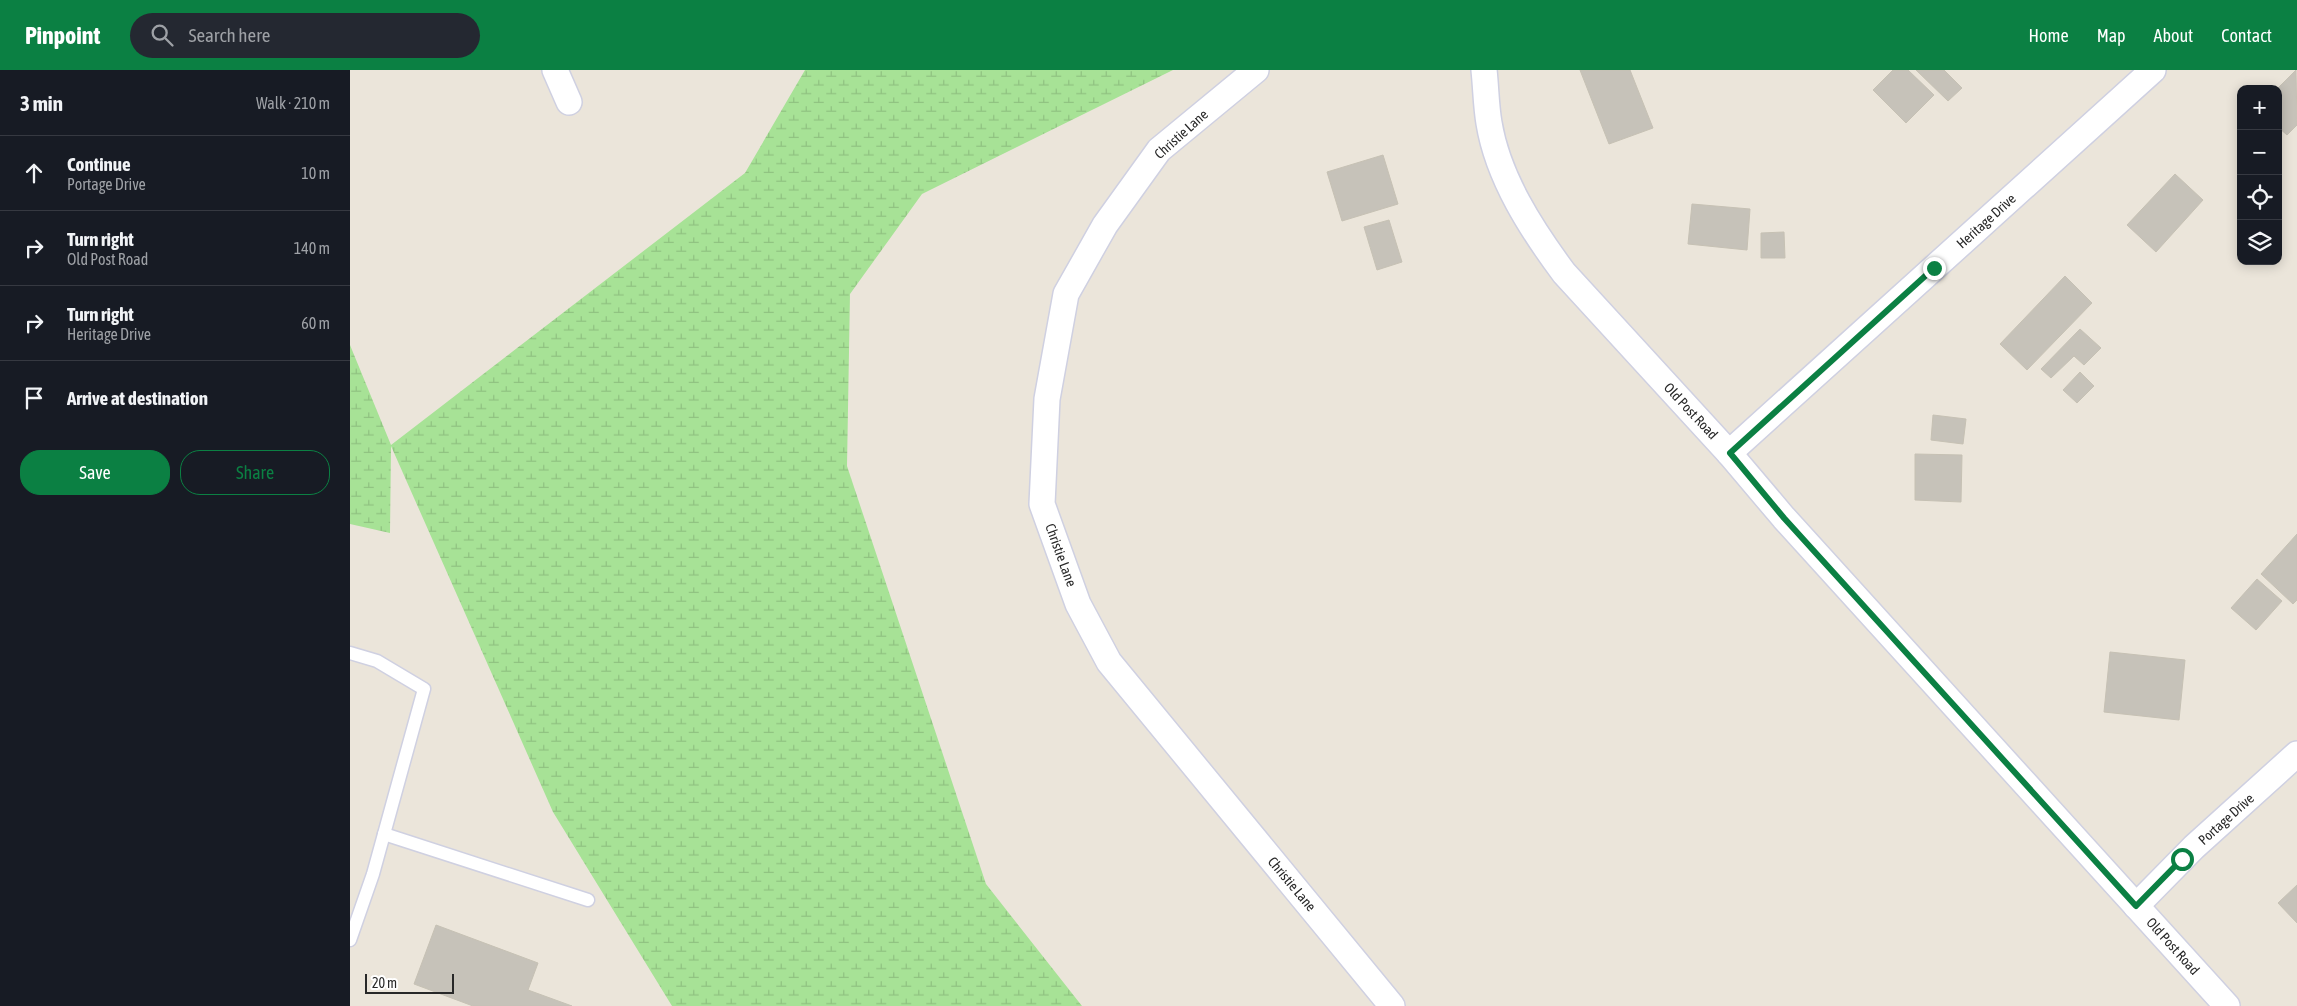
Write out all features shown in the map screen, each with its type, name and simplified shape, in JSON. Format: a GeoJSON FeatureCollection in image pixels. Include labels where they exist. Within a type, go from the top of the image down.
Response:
{"type":"FeatureCollection","features":[{"type":"Feature","properties":{"kind":"street"},"geometry":{"type":"LineString","coordinates":[[555,70],[569,102]]}},
{"type":"Feature","properties":{"kind":"street","name":"Christie Lane"},"geometry":{"type":"LineString","coordinates":[[1256,70],[1159,150],[1105,226],[1066,294],[1047,399],[1042,504],[1078,604],[1109,662],[1392,1006]]}},
{"type":"Feature","properties":{"kind":"street","name":"Old Post Road"},"geometry":{"type":"LineString","coordinates":[[1484,70],[1489,125],[1502,165],[1521,208],[1542,244],[1564,273],[1730,453],[1784,518],[2227,1006]]}},
{"type":"Feature","properties":{"kind":"street","name":"Heritage Drive"},"geometry":{"type":"LineString","coordinates":[[1730,453],[2153,70]]}},
{"type":"Feature","properties":{"kind":"street","name":"Portage Drive"},"geometry":{"type":"LineString","coordinates":[[2136,906],[2194,848],[2297,754]]}},
{"type":"Feature","properties":{"kind":"lane"},"geometry":{"type":"LineString","coordinates":[[350,653],[377,661],[424,689],[373,874],[350,940]]}},
{"type":"Feature","properties":{"kind":"lane"},"geometry":{"type":"LineString","coordinates":[[384,834],[588,900]]}},
{"type":"Feature","properties":{"kind":"green space"},"geometry":{"type":"Polygon","coordinates":[[[805,70],[1173,70],[922,194],[850,294],[847,466],[986,884],[1082,1006],[672,1006],[553,812],[391,446],[390,533],[350,524],[350,345],[391,445],[745,173],[805,70]]]}},
{"type":"Feature","properties":{"kind":"building"},"geometry":{"type":"Polygon","coordinates":[[[1580,70],[1630,70],[1653,128],[1609,144],[1580,70]]]}},
{"type":"Feature","properties":{"kind":"building"},"geometry":{"type":"Polygon","coordinates":[[[1893,70],[1908,70],[1934,95],[1906,123],[1873,90],[1893,70]]]}},
{"type":"Feature","properties":{"kind":"building"},"geometry":{"type":"Polygon","coordinates":[[[1916,70],[1944,70],[1962,88],[1948,101],[1916,70]]]}},
{"type":"Feature","properties":{"kind":"building"},"geometry":{"type":"Polygon","coordinates":[[[2296,70],[2297,125],[2287,135],[2282,131],[2281,85],[2296,70]]]}},
{"type":"Feature","properties":{"kind":"building"},"geometry":{"type":"Polygon","coordinates":[[[1383,155],[1398,204],[1342,221],[1327,172],[1383,155]]]}},
{"type":"Feature","properties":{"kind":"building"},"geometry":{"type":"Polygon","coordinates":[[[2175,174],[2203,200],[2156,252],[2127,225],[2175,174]]]}},
{"type":"Feature","properties":{"kind":"building"},"geometry":{"type":"Polygon","coordinates":[[[1692,204],[1750,209],[1747,250],[1688,244],[1692,204]]]}},
{"type":"Feature","properties":{"kind":"building"},"geometry":{"type":"Polygon","coordinates":[[[1389,220],[1402,262],[1377,270],[1364,227],[1389,220]]]}},
{"type":"Feature","properties":{"kind":"building"},"geometry":{"type":"Polygon","coordinates":[[[1784,232],[1785,258],[1761,258],[1761,233],[1784,232]]]}},
{"type":"Feature","properties":{"kind":"building"},"geometry":{"type":"Polygon","coordinates":[[[2065,276],[2092,303],[2027,370],[2000,344],[2065,276]]]}},
{"type":"Feature","properties":{"kind":"building"},"geometry":{"type":"Polygon","coordinates":[[[2080,329],[2101,348],[2084,365],[2074,356],[2051,378],[2041,369],[2080,329]]]}},
{"type":"Feature","properties":{"kind":"building"},"geometry":{"type":"Polygon","coordinates":[[[2080,372],[2094,386],[2077,403],[2063,390],[2080,372]]]}},
{"type":"Feature","properties":{"kind":"building"},"geometry":{"type":"Polygon","coordinates":[[[1933,415],[1966,419],[1963,444],[1931,440],[1933,415]]]}},
{"type":"Feature","properties":{"kind":"building"},"geometry":{"type":"Polygon","coordinates":[[[1915,454],[1962,455],[1961,502],[1915,500],[1915,454]]]}},
{"type":"Feature","properties":{"kind":"building"},"geometry":{"type":"Polygon","coordinates":[[[2297,534],[2297,600],[2293,604],[2261,574],[2297,534]]]}},
{"type":"Feature","properties":{"kind":"building"},"geometry":{"type":"Polygon","coordinates":[[[2257,579],[2282,601],[2256,630],[2231,608],[2257,579]]]}},
{"type":"Feature","properties":{"kind":"building"},"geometry":{"type":"Polygon","coordinates":[[[2110,652],[2185,660],[2179,720],[2104,712],[2110,652]]]}},
{"type":"Feature","properties":{"kind":"building"},"geometry":{"type":"Polygon","coordinates":[[[2297,885],[2297,923],[2278,903],[2297,885]]]}},
{"type":"Feature","properties":{"kind":"building"},"geometry":{"type":"Polygon","coordinates":[[[436,925],[538,963],[528,990],[572,1006],[473,1006],[414,984],[436,925]]]}},
{"type":"Feature","properties":{"kind":"route"},"geometry":{"type":"LineString","coordinates":[[1934,268],[1730,453],[1784,518],[2136,906],[2182,859]]}}]}
